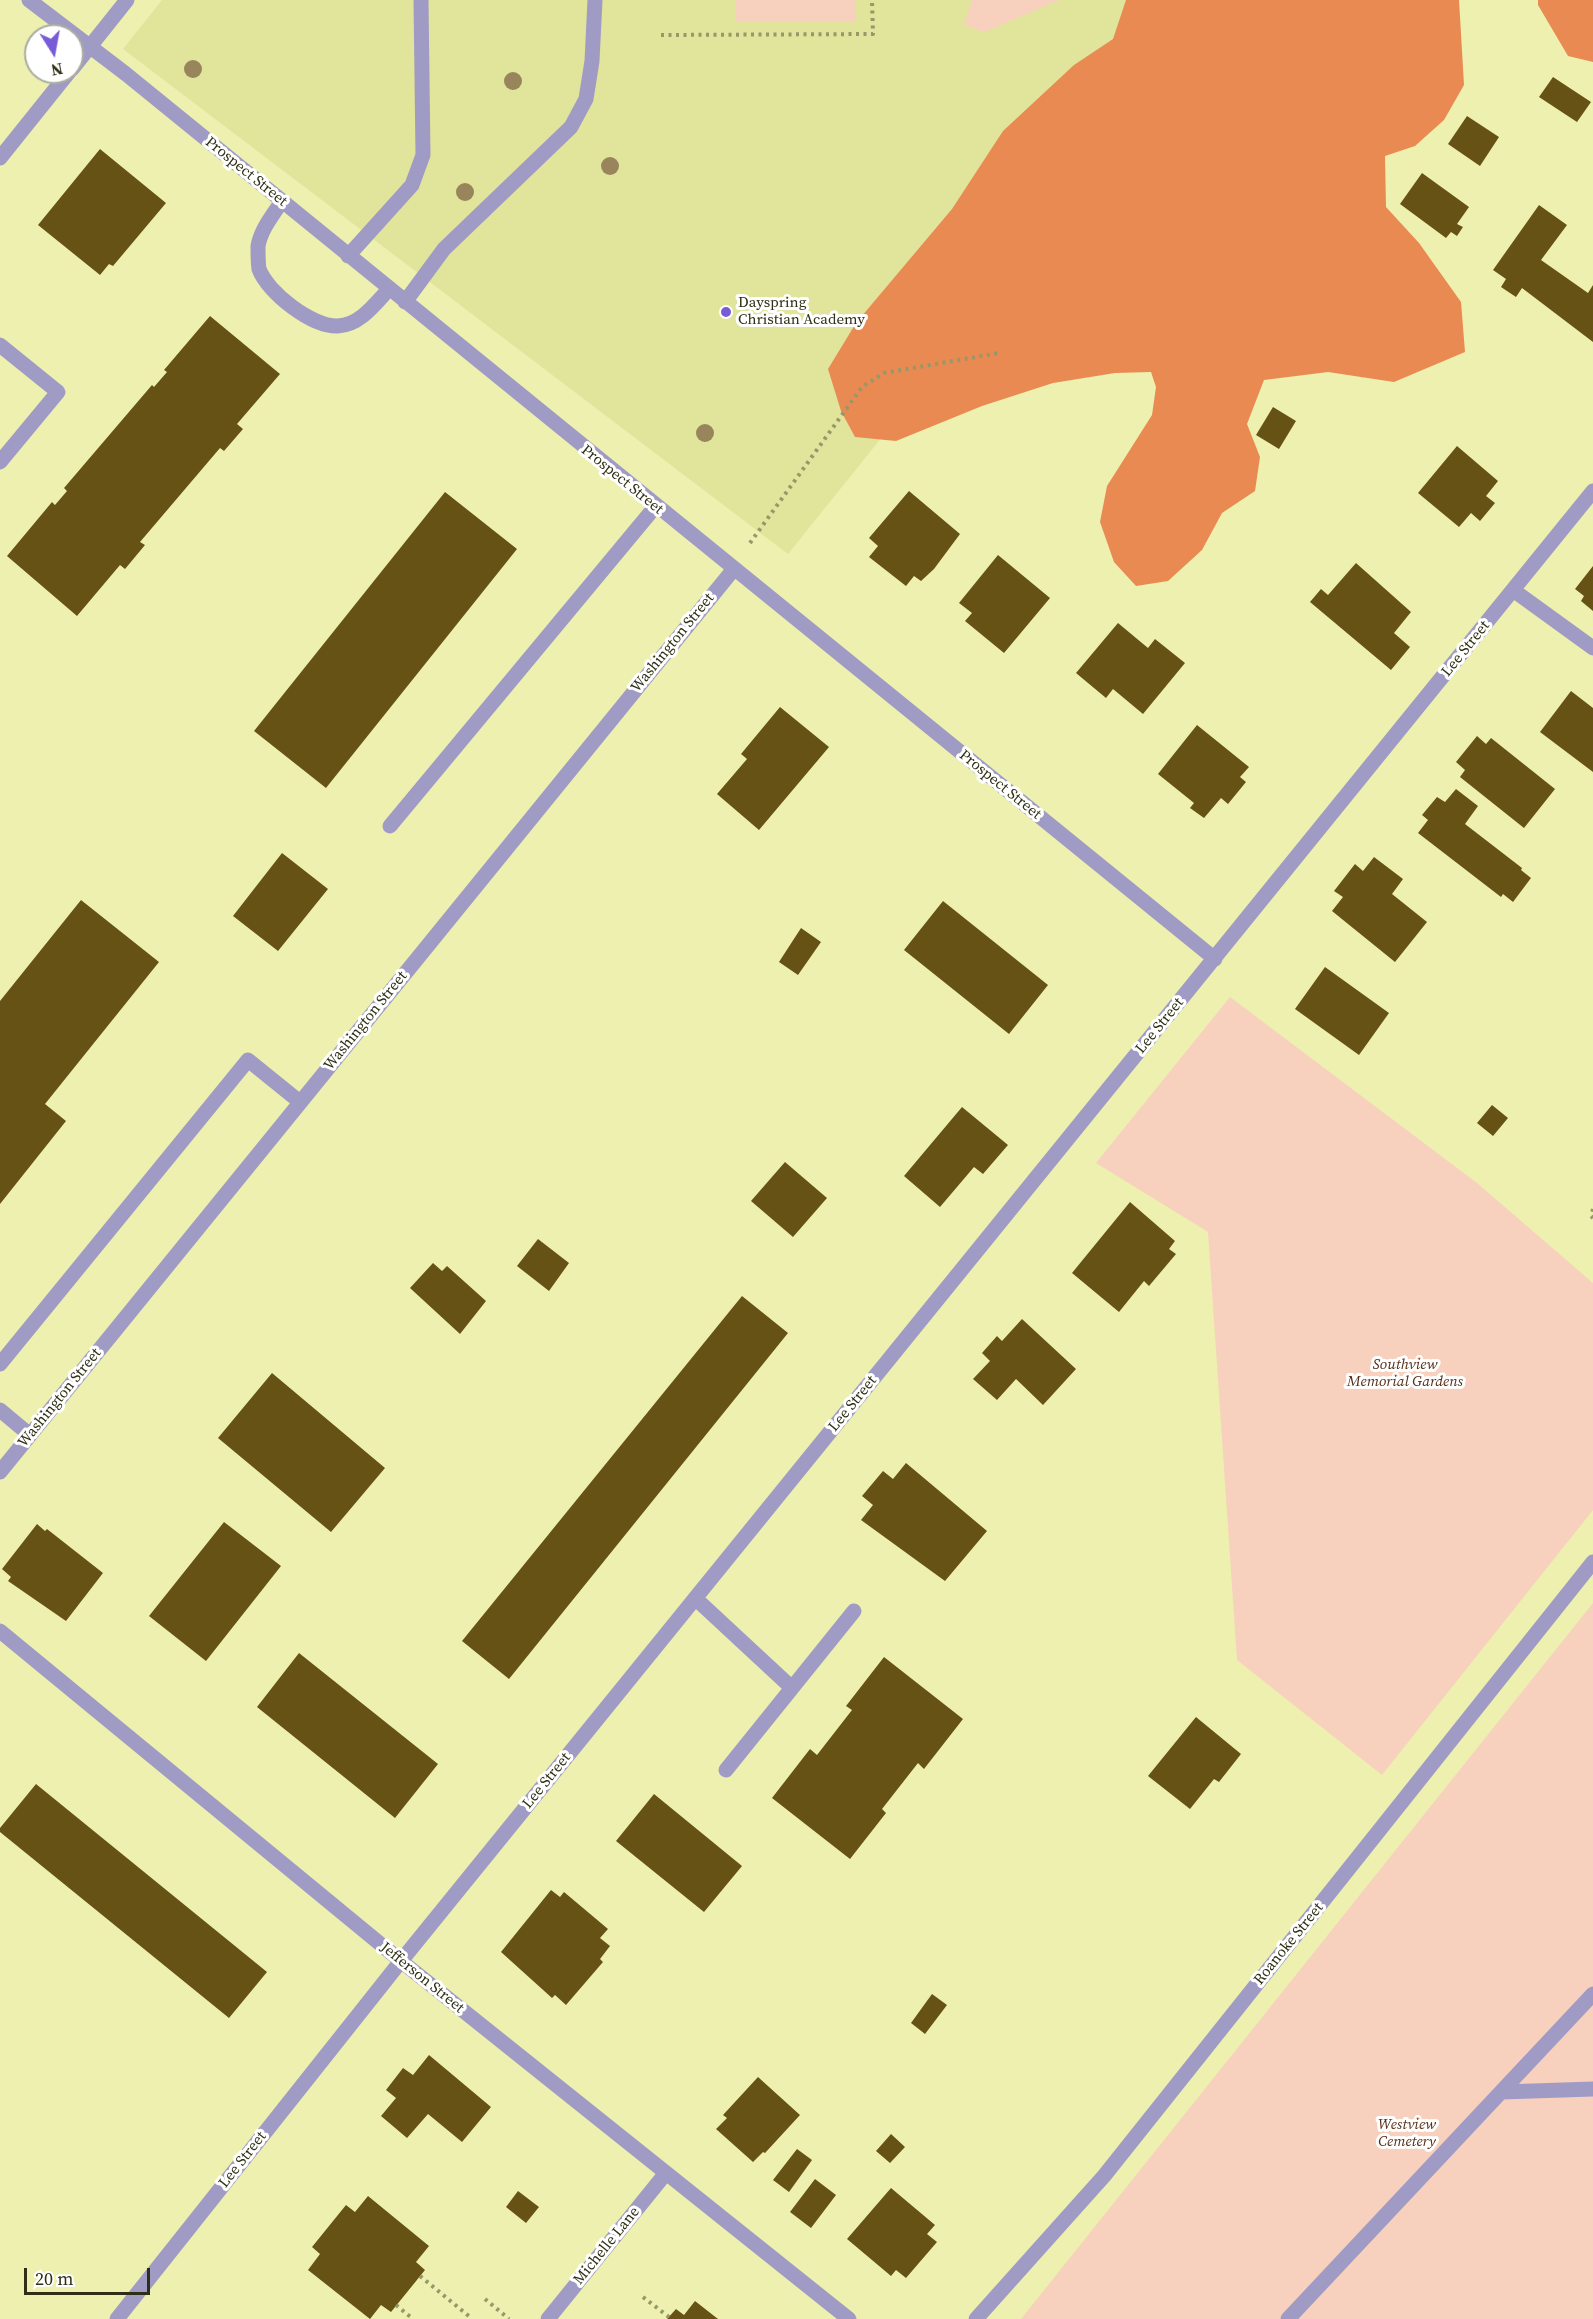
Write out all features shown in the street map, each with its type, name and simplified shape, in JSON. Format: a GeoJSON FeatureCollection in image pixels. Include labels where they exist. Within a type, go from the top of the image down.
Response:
{"type":"FeatureCollection","features":[{"type":"Feature","properties":{"kind":"street","name":"Prospect Street"},"geometry":{"type":"LineString","coordinates":[[29,0],[91,46],[655,507],[1215,959]]}},
{"type":"Feature","properties":{"kind":"street"},"geometry":{"type":"LineString","coordinates":[[84,54],[127,0]]}},
{"type":"Feature","properties":{"kind":"street"},"geometry":{"type":"LineString","coordinates":[[348,256],[412,185],[423,155],[421,0]]}},
{"type":"Feature","properties":{"kind":"street"},"geometry":{"type":"LineString","coordinates":[[405,302],[444,249],[571,127],[586,99],[592,61],[595,0]]}},
{"type":"Feature","properties":{"kind":"street"},"geometry":{"type":"LineString","coordinates":[[0,158],[60,84]]}},
{"type":"Feature","properties":{"kind":"street"},"geometry":{"type":"LineString","coordinates":[[282,201],[263,229],[258,246],[259,268],[271,287],[307,318],[338,326],[363,318],[389,290]]}},
{"type":"Feature","properties":{"kind":"street"},"geometry":{"type":"LineString","coordinates":[[0,345],[58,393],[0,462]]}},
{"type":"Feature","properties":{"kind":"street","name":"Lee Street"},"geometry":{"type":"LineString","coordinates":[[117,2319],[401,1961],[1593,491]]}},
{"type":"Feature","properties":{"kind":"street"},"geometry":{"type":"LineString","coordinates":[[390,826],[655,507]]}},
{"type":"Feature","properties":{"kind":"street","name":"Washington Street"},"geometry":{"type":"LineString","coordinates":[[0,1472],[733,570]]}},
{"type":"Feature","properties":{"kind":"street"},"geometry":{"type":"LineString","coordinates":[[1513,590],[1593,648]]}},
{"type":"Feature","properties":{"kind":"street"},"geometry":{"type":"LineString","coordinates":[[0,1364],[248,1060],[300,1102]]}},
{"type":"Feature","properties":{"kind":"street"},"geometry":{"type":"LineString","coordinates":[[0,1410],[30,1435]]}},
{"type":"Feature","properties":{"kind":"street","name":"Roanoke Street"},"geometry":{"type":"LineString","coordinates":[[976,2319],[1104,2176],[1593,1562]]}},
{"type":"Feature","properties":{"kind":"street"},"geometry":{"type":"LineString","coordinates":[[695,1598],[792,1688]]}},
{"type":"Feature","properties":{"kind":"street"},"geometry":{"type":"LineString","coordinates":[[726,1770],[854,1611]]}},
{"type":"Feature","properties":{"kind":"street","name":"Jefferson Street"},"geometry":{"type":"LineString","coordinates":[[0,1631],[401,1961],[849,2319]]}},
{"type":"Feature","properties":{"kind":"street"},"geometry":{"type":"LineString","coordinates":[[1297,2316],[1502,2092],[1593,1998]]}},
{"type":"Feature","properties":{"kind":"street"},"geometry":{"type":"LineString","coordinates":[[1502,2092],[1593,2089]]}},
{"type":"Feature","properties":{"kind":"street","name":"Michelle Lane"},"geometry":{"type":"LineString","coordinates":[[548,2319],[666,2173]]}},
{"type":"Feature","properties":{"kind":"path"},"geometry":{"type":"LineString","coordinates":[[661,35],[873,34],[872,0]]}},
{"type":"Feature","properties":{"kind":"path"},"geometry":{"type":"LineString","coordinates":[[746,550],[862,387],[884,373],[999,353]]}},
{"type":"Feature","properties":{"kind":"path"},"geometry":{"type":"LineString","coordinates":[[1593,1209],[1591,1216],[1593,1218]]}},
{"type":"Feature","properties":{"kind":"path"},"geometry":{"type":"LineString","coordinates":[[420,2276],[470,2318]]}},
{"type":"Feature","properties":{"kind":"path"},"geometry":{"type":"LineString","coordinates":[[643,2297],[669,2317]]}},
{"type":"Feature","properties":{"kind":"path"},"geometry":{"type":"LineString","coordinates":[[485,2299],[509,2319]]}},
{"type":"Feature","properties":{"kind":"path"},"geometry":{"type":"LineString","coordinates":[[396,2305],[413,2319]]}},
{"type":"Feature","properties":{"kind":"shaded area","name":"Dayspring Christian Academy"},"geometry":{"type":"Polygon","coordinates":[[[162,0],[1176,0],[1177,70],[788,554],[123,49],[162,0]]]}},
{"type":"Feature","properties":{"kind":"shaded area"},"geometry":{"type":"Polygon","coordinates":[[[1126,0],[1459,0],[1464,85],[1444,120],[1415,146],[1385,156],[1386,207],[1419,243],[1461,302],[1465,352],[1394,382],[1328,372],[1264,380],[1247,424],[1260,457],[1255,491],[1222,513],[1202,550],[1168,581],[1136,586],[1114,562],[1100,522],[1107,486],[1152,415],[1156,387],[1151,372],[1115,373],[1053,383],[982,406],[896,441],[855,437],[841,411],[828,369],[856,323],[952,209],[1003,131],[1074,65],[1113,39],[1126,0]]]}},
{"type":"Feature","properties":{"kind":"shaded area"},"geometry":{"type":"Polygon","coordinates":[[[1538,0],[1593,0],[1593,62],[1568,56],[1538,5],[1538,0]]]}},
{"type":"Feature","properties":{"kind":"green space"},"geometry":{"type":"Polygon","coordinates":[[[735,0],[856,0],[856,22],[735,22],[735,0]]]}},
{"type":"Feature","properties":{"kind":"green space"},"geometry":{"type":"Polygon","coordinates":[[[972,0],[1059,0],[985,32],[964,25],[972,0]]]}},
{"type":"Feature","properties":{"kind":"green space","name":"Southview Memorial Gardens"},"geometry":{"type":"Polygon","coordinates":[[[1230,997],[1477,1183],[1593,1283],[1593,1510],[1382,1775],[1237,1660],[1208,1232],[1096,1163],[1230,997]]]}},
{"type":"Feature","properties":{"kind":"green space","name":"Westview Cemetery"},"geometry":{"type":"Polygon","coordinates":[[[1593,1603],[1593,2319],[1021,2319],[1593,1603]]]}},
{"type":"Feature","properties":{"kind":"building"},"geometry":{"type":"Polygon","coordinates":[[[1553,77],[1591,102],[1577,122],[1539,97],[1553,77]]]}},
{"type":"Feature","properties":{"kind":"building"},"geometry":{"type":"Polygon","coordinates":[[[1467,116],[1499,137],[1480,166],[1448,144],[1467,116]]]}},
{"type":"Feature","properties":{"kind":"building"},"geometry":{"type":"Polygon","coordinates":[[[100,149],[166,203],[113,266],[109,264],[100,275],[38,225],[100,149]]]}},
{"type":"Feature","properties":{"kind":"building"},"geometry":{"type":"Polygon","coordinates":[[[1422,173],[1469,207],[1457,224],[1463,227],[1457,236],[1451,232],[1446,238],[1400,204],[1422,173]]]}},
{"type":"Feature","properties":{"kind":"building"},"geometry":{"type":"Polygon","coordinates":[[[1539,205],[1567,225],[1541,260],[1588,293],[1593,285],[1593,342],[1522,288],[1516,297],[1501,287],[1506,279],[1493,270],[1539,205]]]}},
{"type":"Feature","properties":{"kind":"building"},"geometry":{"type":"Polygon","coordinates":[[[210,316],[280,374],[237,424],[243,429],[224,451],[220,448],[140,542],[145,545],[125,569],[120,565],[77,616],[7,556],[52,502],[55,505],[67,491],[64,488],[152,385],[154,387],[167,372],[164,370],[210,316]]]}},
{"type":"Feature","properties":{"kind":"building"},"geometry":{"type":"Polygon","coordinates":[[[1273,407],[1296,421],[1279,449],[1256,435],[1273,407]]]}},
{"type":"Feature","properties":{"kind":"building"},"geometry":{"type":"Polygon","coordinates":[[[1457,446],[1498,481],[1486,496],[1495,503],[1480,521],[1471,513],[1459,527],[1418,493],[1457,446]]]}},
{"type":"Feature","properties":{"kind":"building"},"geometry":{"type":"Polygon","coordinates":[[[909,491],[960,534],[934,569],[921,581],[914,576],[906,586],[869,557],[878,546],[869,538],[909,491]]]}},
{"type":"Feature","properties":{"kind":"building"},"geometry":{"type":"Polygon","coordinates":[[[445,492],[517,549],[326,788],[254,731],[445,492]]]}},
{"type":"Feature","properties":{"kind":"building"},"geometry":{"type":"Polygon","coordinates":[[[998,555],[1050,598],[1004,653],[965,621],[972,613],[959,603],[998,555]]]}},
{"type":"Feature","properties":{"kind":"building"},"geometry":{"type":"Polygon","coordinates":[[[1356,563],[1411,612],[1394,633],[1410,647],[1391,670],[1310,602],[1321,589],[1328,595],[1356,563]]]}},
{"type":"Feature","properties":{"kind":"building"},"geometry":{"type":"Polygon","coordinates":[[[1593,566],[1593,611],[1581,601],[1584,596],[1575,589],[1593,566]]]}},
{"type":"Feature","properties":{"kind":"building"},"geometry":{"type":"Polygon","coordinates":[[[1118,623],[1148,648],[1155,639],[1185,663],[1143,714],[1113,689],[1106,698],[1076,673],[1118,623]]]}},
{"type":"Feature","properties":{"kind":"building"},"geometry":{"type":"Polygon","coordinates":[[[1571,691],[1593,708],[1593,772],[1540,732],[1571,691]]]}},
{"type":"Feature","properties":{"kind":"building"},"geometry":{"type":"Polygon","coordinates":[[[780,707],[829,747],[759,830],[717,794],[747,759],[741,754],[780,707]]]}},
{"type":"Feature","properties":{"kind":"building"},"geometry":{"type":"Polygon","coordinates":[[[1197,725],[1249,767],[1240,777],[1246,782],[1228,804],[1221,798],[1204,818],[1190,808],[1194,803],[1158,774],[1197,725]]]}},
{"type":"Feature","properties":{"kind":"building"},"geometry":{"type":"Polygon","coordinates":[[[1477,736],[1486,744],[1491,738],[1555,789],[1524,828],[1460,777],[1465,770],[1456,762],[1477,736]]]}},
{"type":"Feature","properties":{"kind":"building"},"geometry":{"type":"Polygon","coordinates":[[[1456,789],[1478,806],[1465,824],[1522,868],[1521,870],[1531,878],[1513,902],[1503,894],[1501,897],[1418,833],[1428,820],[1422,815],[1437,797],[1445,802],[1456,789]]]}},
{"type":"Feature","properties":{"kind":"building"},"geometry":{"type":"Polygon","coordinates":[[[282,853],[328,889],[278,951],[233,916],[282,853]]]}},
{"type":"Feature","properties":{"kind":"building"},"geometry":{"type":"Polygon","coordinates":[[[1374,857],[1403,879],[1392,894],[1427,922],[1395,962],[1332,911],[1343,897],[1334,891],[1355,864],[1363,871],[1374,857]]]}},
{"type":"Feature","properties":{"kind":"building"},"geometry":{"type":"Polygon","coordinates":[[[81,900],[159,962],[45,1104],[66,1121],[0,1204],[0,1001],[81,900]]]}},
{"type":"Feature","properties":{"kind":"building"},"geometry":{"type":"Polygon","coordinates":[[[943,901],[1048,985],[1009,1034],[904,950],[943,901]]]}},
{"type":"Feature","properties":{"kind":"building"},"geometry":{"type":"Polygon","coordinates":[[[801,928],[821,942],[798,975],[779,962],[801,928]]]}},
{"type":"Feature","properties":{"kind":"building"},"geometry":{"type":"Polygon","coordinates":[[[1325,967],[1389,1013],[1359,1055],[1295,1009],[1325,967]]]}},
{"type":"Feature","properties":{"kind":"building"},"geometry":{"type":"Polygon","coordinates":[[[1492,1105],[1508,1118],[1493,1136],[1477,1123],[1492,1105]]]}},
{"type":"Feature","properties":{"kind":"building"},"geometry":{"type":"Polygon","coordinates":[[[962,1107],[1008,1145],[983,1174],[974,1167],[940,1207],[904,1176],[962,1107]]]}},
{"type":"Feature","properties":{"kind":"building"},"geometry":{"type":"Polygon","coordinates":[[[785,1162],[827,1198],[793,1237],[751,1201],[785,1162]]]}},
{"type":"Feature","properties":{"kind":"building"},"geometry":{"type":"Polygon","coordinates":[[[1130,1202],[1175,1241],[1169,1249],[1176,1254],[1149,1286],[1144,1281],[1119,1312],[1072,1273],[1130,1202]]]}},
{"type":"Feature","properties":{"kind":"building"},"geometry":{"type":"Polygon","coordinates":[[[538,1239],[569,1263],[549,1291],[517,1266],[538,1239]]]}},
{"type":"Feature","properties":{"kind":"building"},"geometry":{"type":"Polygon","coordinates":[[[433,1263],[442,1271],[447,1266],[486,1301],[460,1334],[410,1288],[433,1263]]]}},
{"type":"Feature","properties":{"kind":"building"},"geometry":{"type":"Polygon","coordinates":[[[742,1296],[788,1333],[509,1679],[462,1641],[742,1296]]]}},
{"type":"Feature","properties":{"kind":"building"},"geometry":{"type":"Polygon","coordinates":[[[1022,1319],[1076,1369],[1043,1405],[1016,1379],[997,1400],[973,1379],[990,1361],[982,1353],[997,1336],[1002,1341],[1022,1319]]]}},
{"type":"Feature","properties":{"kind":"building"},"geometry":{"type":"Polygon","coordinates":[[[272,1373],[385,1468],[331,1532],[218,1438],[272,1373]]]}},
{"type":"Feature","properties":{"kind":"building"},"geometry":{"type":"Polygon","coordinates":[[[906,1463],[987,1531],[945,1581],[861,1520],[873,1505],[862,1496],[883,1471],[893,1479],[906,1463]]]}},
{"type":"Feature","properties":{"kind":"building"},"geometry":{"type":"Polygon","coordinates":[[[224,1522],[281,1566],[206,1661],[149,1616],[224,1522]]]}},
{"type":"Feature","properties":{"kind":"building"},"geometry":{"type":"Polygon","coordinates":[[[37,1524],[45,1531],[47,1529],[103,1573],[66,1621],[8,1581],[11,1577],[2,1569],[37,1524]]]}},
{"type":"Feature","properties":{"kind":"building"},"geometry":{"type":"Polygon","coordinates":[[[299,1653],[438,1764],[395,1818],[257,1707],[299,1653]]]}},
{"type":"Feature","properties":{"kind":"building"},"geometry":{"type":"Polygon","coordinates":[[[884,1657],[963,1719],[924,1769],[918,1763],[882,1809],[886,1813],[850,1859],[772,1798],[810,1749],[817,1755],[852,1710],[846,1706],[884,1657]]]}},
{"type":"Feature","properties":{"kind":"building"},"geometry":{"type":"Polygon","coordinates":[[[1196,1717],[1241,1754],[1219,1782],[1214,1779],[1190,1809],[1148,1776],[1196,1717]]]}},
{"type":"Feature","properties":{"kind":"building"},"geometry":{"type":"Polygon","coordinates":[[[36,1784],[267,1972],[229,2018],[0,1832],[0,1828],[36,1784]]]}},
{"type":"Feature","properties":{"kind":"building"},"geometry":{"type":"Polygon","coordinates":[[[654,1794],[742,1866],[704,1912],[616,1841],[654,1794]]]}},
{"type":"Feature","properties":{"kind":"building"},"geometry":{"type":"Polygon","coordinates":[[[551,1890],[560,1897],[564,1892],[608,1929],[600,1938],[610,1946],[600,1959],[603,1962],[566,2005],[555,1995],[552,1998],[501,1952],[551,1890]]]}},
{"type":"Feature","properties":{"kind":"building"},"geometry":{"type":"Polygon","coordinates":[[[932,1994],[947,2005],[925,2034],[911,2023],[932,1994]]]}},
{"type":"Feature","properties":{"kind":"building"},"geometry":{"type":"Polygon","coordinates":[[[429,2055],[491,2107],[462,2142],[428,2114],[407,2138],[381,2116],[396,2098],[386,2090],[403,2068],[413,2075],[429,2055]]]}},
{"type":"Feature","properties":{"kind":"building"},"geometry":{"type":"Polygon","coordinates":[[[758,2077],[800,2115],[765,2153],[763,2152],[753,2162],[716,2129],[727,2118],[723,2115],[758,2077]]]}},
{"type":"Feature","properties":{"kind":"building"},"geometry":{"type":"Polygon","coordinates":[[[891,2134],[905,2147],[890,2163],[876,2151],[891,2134]]]}},
{"type":"Feature","properties":{"kind":"building"},"geometry":{"type":"Polygon","coordinates":[[[797,2149],[812,2160],[789,2192],[773,2180],[797,2149]]]}},
{"type":"Feature","properties":{"kind":"building"},"geometry":{"type":"Polygon","coordinates":[[[815,2179],[836,2195],[811,2228],[790,2212],[815,2179]]]}},
{"type":"Feature","properties":{"kind":"building"},"geometry":{"type":"Polygon","coordinates":[[[891,2188],[935,2225],[927,2234],[937,2242],[906,2278],[896,2270],[891,2276],[847,2239],[891,2188]]]}},
{"type":"Feature","properties":{"kind":"building"},"geometry":{"type":"Polygon","coordinates":[[[518,2191],[539,2207],[526,2223],[506,2207],[518,2191]]]}},
{"type":"Feature","properties":{"kind":"building"},"geometry":{"type":"Polygon","coordinates":[[[368,2196],[429,2246],[416,2262],[425,2270],[391,2312],[381,2305],[370,2319],[308,2270],[320,2254],[312,2247],[346,2205],[355,2212],[368,2196]]]}},
{"type":"Feature","properties":{"kind":"building"},"geometry":{"type":"Polygon","coordinates":[[[695,2301],[718,2319],[667,2319],[676,2309],[684,2315],[695,2301]]]}},
{"type":"Feature","properties":{"kind":"place","name":"Dayspring Christian Academy"},"geometry":{"type":"Point","coordinates":[726,312]}}]}
